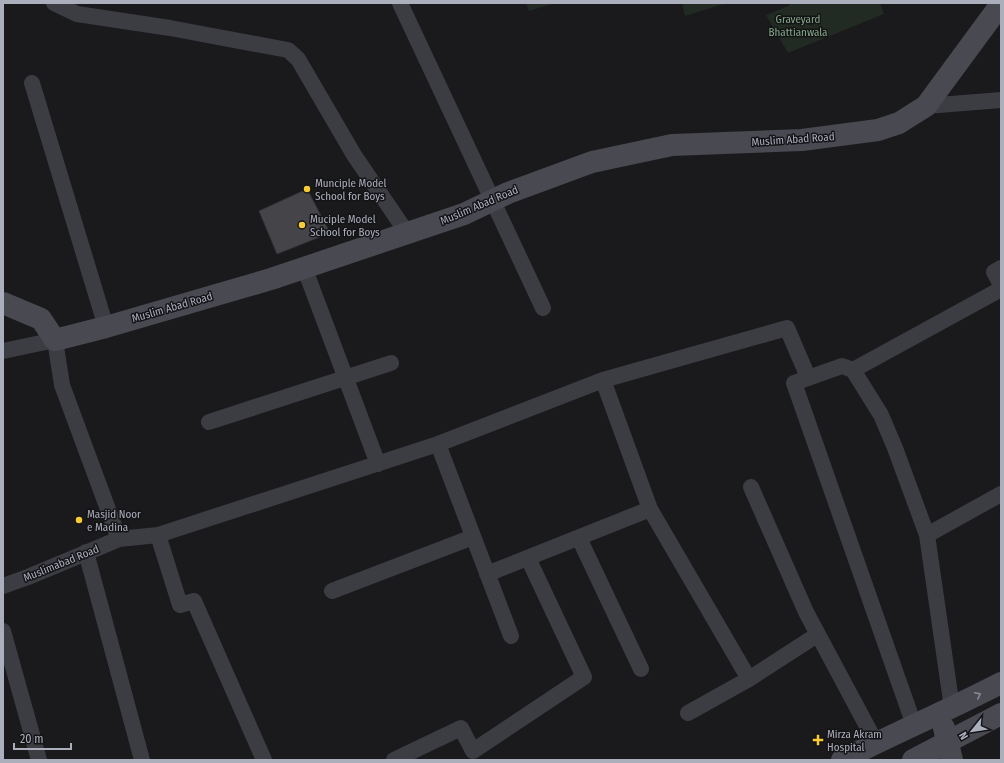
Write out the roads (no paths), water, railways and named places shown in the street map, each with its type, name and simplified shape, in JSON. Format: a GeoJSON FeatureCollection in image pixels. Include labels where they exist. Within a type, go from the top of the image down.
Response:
{"type":"FeatureCollection","features":[{"type":"Feature","properties":{"kind":"street"},"geometry":{"type":"LineString","coordinates":[[54,3],[77,14],[170,28],[288,50],[298,59],[354,155],[407,233]]}},
{"type":"Feature","properties":{"kind":"street"},"geometry":{"type":"LineString","coordinates":[[400,3],[543,308]]}},
{"type":"Feature","properties":{"kind":"street"},"geometry":{"type":"LineString","coordinates":[[926,106],[1001,4]]}},
{"type":"Feature","properties":{"kind":"street"},"geometry":{"type":"LineString","coordinates":[[32,83],[106,327]]}},
{"type":"Feature","properties":{"kind":"street"},"geometry":{"type":"LineString","coordinates":[[926,106],[1001,100]]}},
{"type":"Feature","properties":{"kind":"street","name":"Muslim Abad Road"},"geometry":{"type":"LineString","coordinates":[[55,340],[106,327],[271,279],[464,214],[508,193],[592,162],[672,145],[802,140],[878,130],[899,123],[926,106]]}},
{"type":"Feature","properties":{"kind":"street"},"geometry":{"type":"LineString","coordinates":[[304,267],[378,464]]}},
{"type":"Feature","properties":{"kind":"street"},"geometry":{"type":"LineString","coordinates":[[1001,268],[994,272],[1001,285]]}},
{"type":"Feature","properties":{"kind":"street"},"geometry":{"type":"LineString","coordinates":[[853,370],[1001,289]]}},
{"type":"Feature","properties":{"kind":"street"},"geometry":{"type":"LineString","coordinates":[[3,303],[41,319],[55,340],[62,385],[119,539]]}},
{"type":"Feature","properties":{"kind":"street","name":"Muslimabad Road"},"geometry":{"type":"LineString","coordinates":[[3,586],[119,539],[158,535],[438,444],[603,380],[787,328],[808,377]]}},
{"type":"Feature","properties":{"kind":"street"},"geometry":{"type":"LineString","coordinates":[[3,351],[55,340]]}},
{"type":"Feature","properties":{"kind":"street"},"geometry":{"type":"LineString","coordinates":[[209,422],[391,363]]}},
{"type":"Feature","properties":{"kind":"street"},"geometry":{"type":"LineString","coordinates":[[914,726],[794,383],[842,366],[853,370],[880,416],[895,448],[927,535],[949,751]]}},
{"type":"Feature","properties":{"kind":"street"},"geometry":{"type":"LineString","coordinates":[[603,380],[650,509],[749,679]]}},
{"type":"Feature","properties":{"kind":"street"},"geometry":{"type":"LineString","coordinates":[[438,444],[511,636]]}},
{"type":"Feature","properties":{"kind":"street"},"geometry":{"type":"LineString","coordinates":[[751,487],[817,635],[876,743]]}},
{"type":"Feature","properties":{"kind":"street"},"geometry":{"type":"LineString","coordinates":[[927,535],[1001,494]]}},
{"type":"Feature","properties":{"kind":"street"},"geometry":{"type":"LineString","coordinates":[[487,574],[650,509]]}},
{"type":"Feature","properties":{"kind":"street"},"geometry":{"type":"LineString","coordinates":[[158,535],[180,605],[194,601],[264,760]]}},
{"type":"Feature","properties":{"kind":"street"},"geometry":{"type":"LineString","coordinates":[[332,591],[473,537]]}},
{"type":"Feature","properties":{"kind":"street"},"geometry":{"type":"LineString","coordinates":[[579,538],[641,669]]}},
{"type":"Feature","properties":{"kind":"street"},"geometry":{"type":"LineString","coordinates":[[86,552],[142,760]]}},
{"type":"Feature","properties":{"kind":"street"},"geometry":{"type":"LineString","coordinates":[[394,760],[461,728],[473,751],[584,677],[528,558]]}},
{"type":"Feature","properties":{"kind":"street"},"geometry":{"type":"LineString","coordinates":[[3,631],[39,760]]}},
{"type":"Feature","properties":{"kind":"street"},"geometry":{"type":"LineString","coordinates":[[688,713],[749,679],[817,635]]}},
{"type":"Feature","properties":{"kind":"street"},"geometry":{"type":"LineString","coordinates":[[842,760],[946,711],[1001,683]]}},
{"type":"Feature","properties":{"kind":"street"},"geometry":{"type":"LineString","coordinates":[[913,760],[949,751],[1001,714]]}},
{"type":"Feature","properties":{"kind":"place","name":"Munciple Model School for Boys"},"geometry":{"type":"Point","coordinates":[307,189]}},
{"type":"Feature","properties":{"kind":"place","name":"Muciple Model School for Boys"},"geometry":{"type":"Point","coordinates":[302,225]}},
{"type":"Feature","properties":{"kind":"place","name":"Masjid Noor e Madina"},"geometry":{"type":"Point","coordinates":[79,520]}},
{"type":"Feature","properties":{"kind":"place","name":"Mirza Akram Hospital"},"geometry":{"type":"Point","coordinates":[818,740]}},
{"type":"Feature","properties":{"kind":"park label","name":"Graveyard Bhattianwala"},"geometry":{"type":"Point","coordinates":[798,25]}}]}
